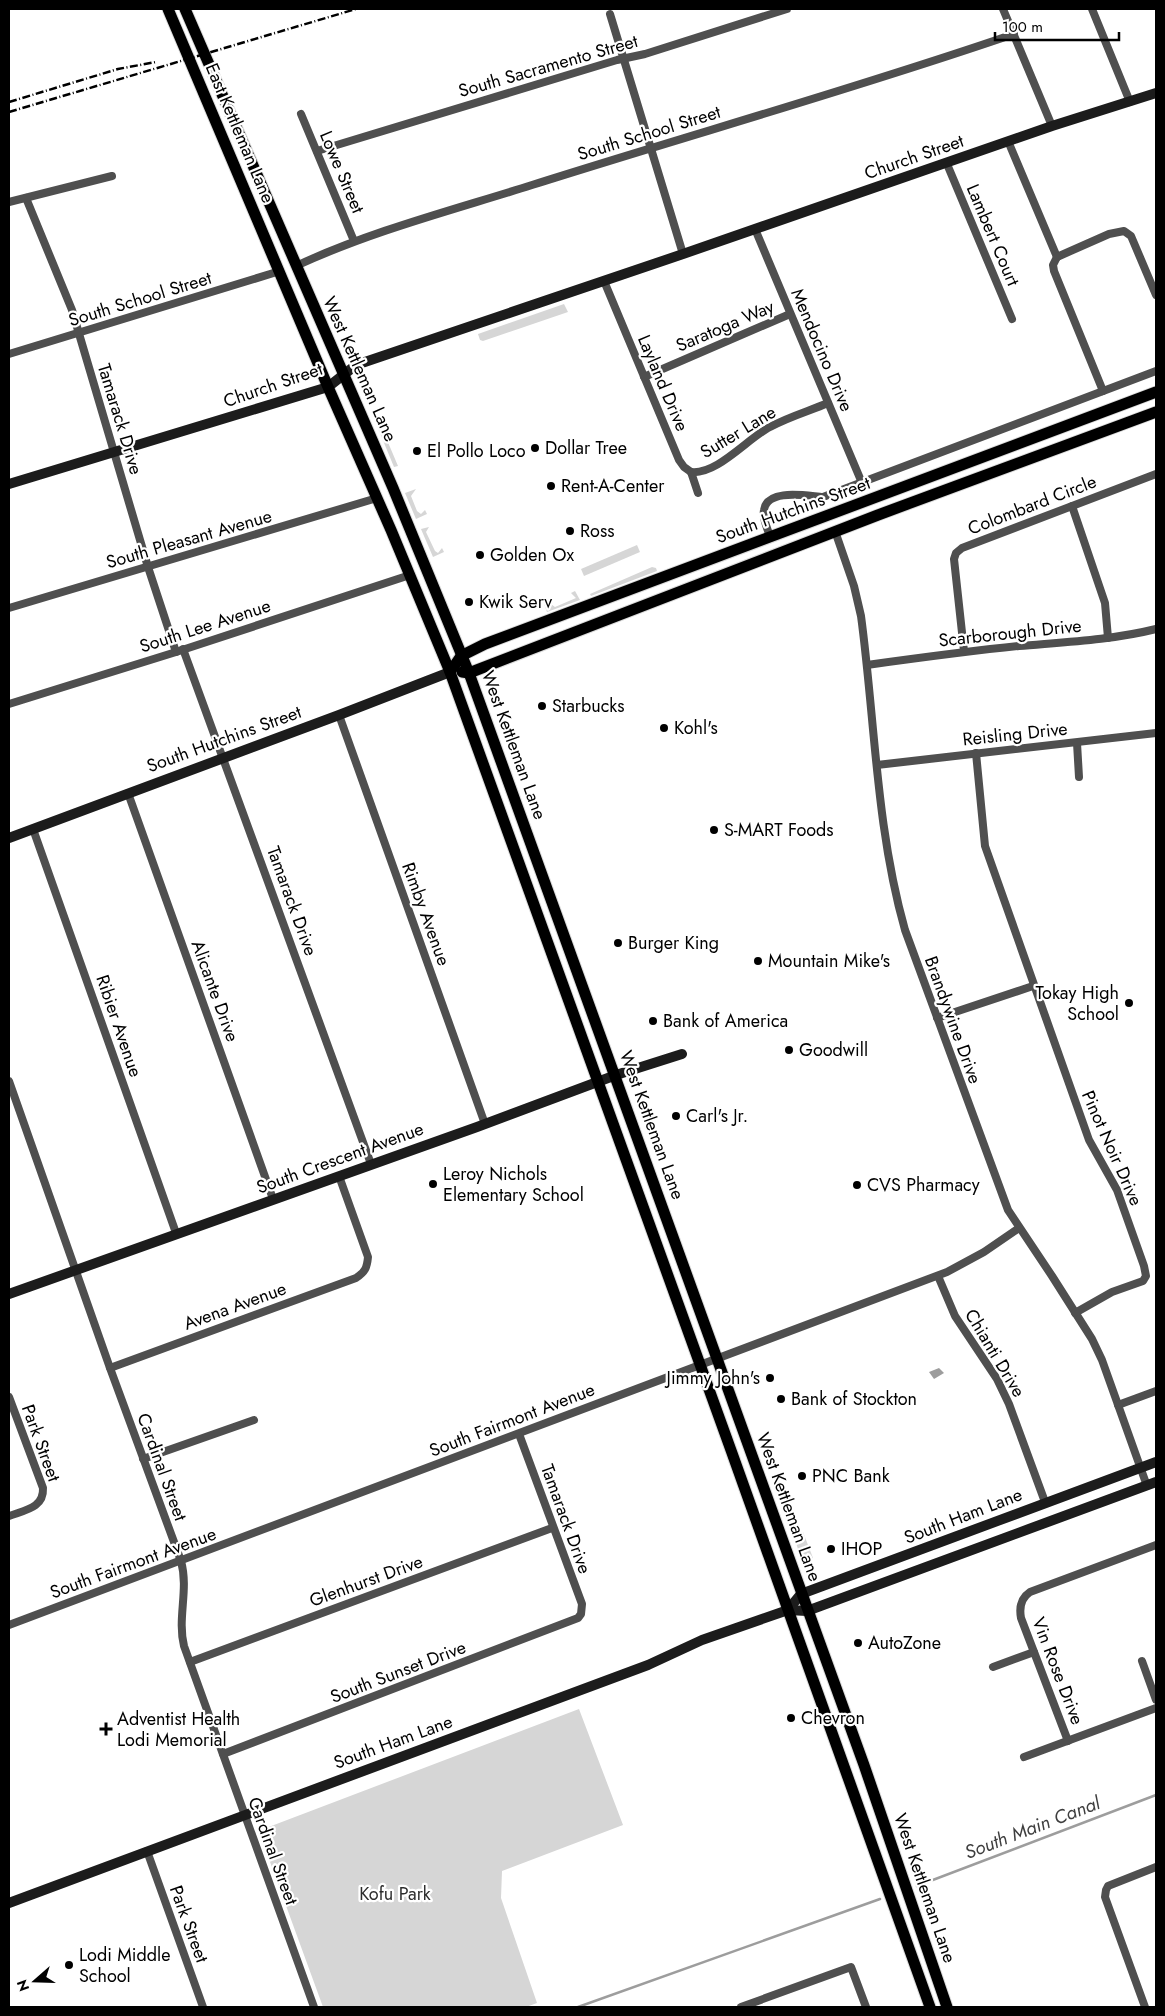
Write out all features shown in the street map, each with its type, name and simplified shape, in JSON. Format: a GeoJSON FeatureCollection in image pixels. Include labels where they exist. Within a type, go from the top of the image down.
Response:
{"type":"FeatureCollection","features":[{"type":"Feature","properties":{"kind":"main road","name":"East Kettleman Lane"},"geometry":{"type":"LineString","coordinates":[[168,9],[280,271]]}},
{"type":"Feature","properties":{"kind":"main road","name":"East Kettleman Lane"},"geometry":{"type":"LineString","coordinates":[[185,9],[296,266]]}},
{"type":"Feature","properties":{"kind":"main road","name":"Church Street"},"geometry":{"type":"LineString","coordinates":[[9,484],[328,387],[356,365],[947,164],[1052,126],[1156,93]]}},
{"type":"Feature","properties":{"kind":"main road","name":"West Kettleman Lane"},"geometry":{"type":"LineString","coordinates":[[296,266],[406,520],[469,673],[616,1075],[864,1766],[947,2007]]}},
{"type":"Feature","properties":{"kind":"main road","name":"West Kettleman Lane"},"geometry":{"type":"LineString","coordinates":[[280,271],[450,672],[930,2007]]}},
{"type":"Feature","properties":{"kind":"main road","name":"South Hutchins Street"},"geometry":{"type":"LineString","coordinates":[[450,672],[461,656],[485,644],[1156,392]]}},
{"type":"Feature","properties":{"kind":"main road","name":"South Hutchins Street"},"geometry":{"type":"LineString","coordinates":[[9,838],[450,672],[469,673],[835,531],[1156,412]]}},
{"type":"Feature","properties":{"kind":"main road"},"geometry":{"type":"LineString","coordinates":[[600,622],[601,614],[606,606],[621,593]]}},
{"type":"Feature","properties":{"kind":"main road"},"geometry":{"type":"LineString","coordinates":[[508,831],[521,846],[536,857]]}},
{"type":"Feature","properties":{"kind":"main road","name":"South Crescent Avenue"},"geometry":{"type":"LineString","coordinates":[[9,1294],[616,1075],[682,1054]]}},
{"type":"Feature","properties":{"kind":"main road","name":"South Ham Lane"},"geometry":{"type":"LineString","coordinates":[[801,1594],[1156,1462]]}},
{"type":"Feature","properties":{"kind":"main road","name":"South Ham Lane"},"geometry":{"type":"LineString","coordinates":[[9,1903],[639,1669],[702,1640],[788,1610],[807,1611],[1151,1484]]}},
{"type":"Feature","properties":{"kind":"main road"},"geometry":{"type":"LineString","coordinates":[[788,1610],[801,1594]]}},
{"type":"Feature","properties":{"kind":"street","name":"South Sacramento Street"},"geometry":{"type":"LineString","coordinates":[[317,151],[624,58],[645,54],[787,9]]}},
{"type":"Feature","properties":{"kind":"street"},"geometry":{"type":"LineString","coordinates":[[1003,9],[1052,126]]}},
{"type":"Feature","properties":{"kind":"street"},"geometry":{"type":"LineString","coordinates":[[1092,9],[1130,102]]}},
{"type":"Feature","properties":{"kind":"street"},"geometry":{"type":"LineString","coordinates":[[610,14],[683,254]]}},
{"type":"Feature","properties":{"kind":"street","name":"South School Street"},"geometry":{"type":"LineString","coordinates":[[296,266],[354,241],[650,147],[841,91],[1014,34]]}},
{"type":"Feature","properties":{"kind":"street","name":"Lowe Street"},"geometry":{"type":"LineString","coordinates":[[301,114],[354,241]]}},
{"type":"Feature","properties":{"kind":"street"},"geometry":{"type":"LineString","coordinates":[[1008,141],[1057,257]]}},
{"type":"Feature","properties":{"kind":"street","name":"Lambert Court"},"geometry":{"type":"LineString","coordinates":[[947,164],[1012,319]]}},
{"type":"Feature","properties":{"kind":"street"},"geometry":{"type":"LineString","coordinates":[[9,202],[112,176]]}},
{"type":"Feature","properties":{"kind":"street","name":"Tamarack Drive"},"geometry":{"type":"LineString","coordinates":[[26,198],[72,310],[148,567],[223,758],[371,1164]]}},
{"type":"Feature","properties":{"kind":"street","name":"Mendocino Drive"},"geometry":{"type":"LineString","coordinates":[[755,229],[862,483]]}},
{"type":"Feature","properties":{"kind":"street"},"geometry":{"type":"LineString","coordinates":[[1103,392],[1054,271],[1053,265],[1057,257],[1109,234],[1124,230],[1131,236],[1156,295]]}},
{"type":"Feature","properties":{"kind":"street","name":"South School Street"},"geometry":{"type":"LineString","coordinates":[[9,354],[280,271]]}},
{"type":"Feature","properties":{"kind":"street","name":"Layland Drive"},"geometry":{"type":"LineString","coordinates":[[604,281],[679,460],[691,472],[698,493]]}},
{"type":"Feature","properties":{"kind":"street","name":"Saratoga Way"},"geometry":{"type":"LineString","coordinates":[[644,377],[790,314]]}},
{"type":"Feature","properties":{"kind":"street"},"geometry":{"type":"LineString","coordinates":[[770,537],[764,519],[764,511],[767,502],[774,497],[783,495],[823,496],[862,483],[1156,371]]}},
{"type":"Feature","properties":{"kind":"street","name":"Sutter Lane"},"geometry":{"type":"LineString","coordinates":[[691,472],[702,471],[712,466],[740,449],[770,427],[828,403]]}},
{"type":"Feature","properties":{"kind":"street","name":"Colombard Circle"},"geometry":{"type":"LineString","coordinates":[[964,651],[954,560],[956,553],[962,548],[1156,474]]}},
{"type":"Feature","properties":{"kind":"street","name":"South Pleasant Avenue"},"geometry":{"type":"LineString","coordinates":[[9,608],[377,498]]}},
{"type":"Feature","properties":{"kind":"street"},"geometry":{"type":"LineString","coordinates":[[1072,506],[1105,603],[1108,638]]}},
{"type":"Feature","properties":{"kind":"street","name":"Brandywine Drive"},"geometry":{"type":"LineString","coordinates":[[835,531],[854,586],[861,616],[892,886],[905,930],[1008,1210],[1075,1313],[1102,1360],[1140,1468],[1151,1484]]}},
{"type":"Feature","properties":{"kind":"street","name":"South Lee Avenue"},"geometry":{"type":"LineString","coordinates":[[9,704],[410,575]]}},
{"type":"Feature","properties":{"kind":"street","name":"Scarborough Drive"},"geometry":{"type":"LineString","coordinates":[[867,665],[964,651],[1108,638],[1156,629]]}},
{"type":"Feature","properties":{"kind":"street","name":"Rimby Avenue"},"geometry":{"type":"LineString","coordinates":[[339,715],[484,1124]]}},
{"type":"Feature","properties":{"kind":"street","name":"Reisling Drive"},"geometry":{"type":"LineString","coordinates":[[877,765],[1156,733]]}},
{"type":"Feature","properties":{"kind":"street"},"geometry":{"type":"LineString","coordinates":[[1077,743],[1079,778]]}},
{"type":"Feature","properties":{"kind":"street","name":"Pinot Noir Drive"},"geometry":{"type":"LineString","coordinates":[[976,753],[985,846],[1089,1140],[1117,1190],[1146,1276],[1142,1281],[1101,1298],[1075,1313]]}},
{"type":"Feature","properties":{"kind":"street","name":"Alicante Drive"},"geometry":{"type":"LineString","coordinates":[[128,793],[274,1199]]}},
{"type":"Feature","properties":{"kind":"street","name":"Ribier Avenue"},"geometry":{"type":"LineString","coordinates":[[33,829],[176,1233]]}},
{"type":"Feature","properties":{"kind":"street"},"geometry":{"type":"LineString","coordinates":[[937,1018],[1033,986]]}},
{"type":"Feature","properties":{"kind":"street","name":"Cardinal Street"},"geometry":{"type":"LineString","coordinates":[[9,1081],[110,1368],[181,1561],[185,1574],[181,1632],[190,1662],[314,2007]]}},
{"type":"Feature","properties":{"kind":"street","name":"Avena Avenue"},"geometry":{"type":"LineString","coordinates":[[110,1368],[356,1278],[367,1268],[368,1257],[338,1176]]}},
{"type":"Feature","properties":{"kind":"street","name":"South Fairmont Avenue"},"geometry":{"type":"LineString","coordinates":[[9,1625],[938,1276],[984,1252],[1019,1228]]}},
{"type":"Feature","properties":{"kind":"street","name":"Chianti Drive"},"geometry":{"type":"LineString","coordinates":[[938,1276],[955,1316],[997,1379],[1009,1404],[1045,1502]]}},
{"type":"Feature","properties":{"kind":"street"},"geometry":{"type":"LineString","coordinates":[[1118,1405],[1156,1391]]}},
{"type":"Feature","properties":{"kind":"street","name":"Park Street"},"geometry":{"type":"LineString","coordinates":[[9,1397],[43,1488],[42,1499],[35,1507],[9,1516]]}},
{"type":"Feature","properties":{"kind":"street"},"geometry":{"type":"LineString","coordinates":[[143,1459],[254,1420]]}},
{"type":"Feature","properties":{"kind":"street","name":"Tamarack Drive"},"geometry":{"type":"LineString","coordinates":[[519,1434],[552,1528],[582,1604],[581,1614]]}},
{"type":"Feature","properties":{"kind":"street","name":"Glenhurst Drive"},"geometry":{"type":"LineString","coordinates":[[190,1662],[552,1528]]}},
{"type":"Feature","properties":{"kind":"street","name":"Vin Rose Drive"},"geometry":{"type":"LineString","coordinates":[[1068,1741],[1021,1618],[1021,1604],[1025,1596],[1037,1590],[1156,1545]]}},
{"type":"Feature","properties":{"kind":"street","name":"South Sunset Drive"},"geometry":{"type":"LineString","coordinates":[[223,1754],[576,1621],[581,1614]]}},
{"type":"Feature","properties":{"kind":"street"},"geometry":{"type":"LineString","coordinates":[[993,1667],[1034,1652]]}},
{"type":"Feature","properties":{"kind":"street"},"geometry":{"type":"LineString","coordinates":[[1142,1661],[1156,1700]]}},
{"type":"Feature","properties":{"kind":"street"},"geometry":{"type":"LineString","coordinates":[[1024,1758],[1156,1708]]}},
{"type":"Feature","properties":{"kind":"street","name":"Park Street"},"geometry":{"type":"LineString","coordinates":[[147,1851],[203,2007]]}},
{"type":"Feature","properties":{"kind":"street"},"geometry":{"type":"LineString","coordinates":[[1145,2007],[1105,1897],[1108,1886],[1156,1867]]}},
{"type":"Feature","properties":{"kind":"street"},"geometry":{"type":"LineString","coordinates":[[741,2007],[851,1967],[866,2007]]}},
{"type":"Feature","properties":{"kind":"green space"},"geometry":{"type":"Polygon","coordinates":[[[564,304],[568,312],[483,341],[480,340],[478,334],[564,304]]]}},
{"type":"Feature","properties":{"kind":"green space"},"geometry":{"type":"Polygon","coordinates":[[[377,426],[380,426],[390,439],[387,440],[398,466],[394,467],[377,426]]]}},
{"type":"Feature","properties":{"kind":"green space"},"geometry":{"type":"Polygon","coordinates":[[[416,489],[411,496],[417,511],[421,514],[425,510],[427,514],[416,519],[405,493],[416,489]]]}},
{"type":"Feature","properties":{"kind":"green space"},"geometry":{"type":"Polygon","coordinates":[[[429,527],[426,532],[435,551],[438,553],[442,548],[444,552],[433,557],[421,529],[429,527]]]}},
{"type":"Feature","properties":{"kind":"green space"},"geometry":{"type":"Polygon","coordinates":[[[637,545],[640,552],[584,576],[581,569],[637,545]]]}},
{"type":"Feature","properties":{"kind":"green space"},"geometry":{"type":"Polygon","coordinates":[[[652,567],[656,568],[657,571],[591,596],[590,594],[652,567]]]}},
{"type":"Feature","properties":{"kind":"green space"},"geometry":{"type":"Polygon","coordinates":[[[575,591],[580,600],[547,612],[544,604],[548,602],[555,607],[576,598],[571,593],[575,591]]]}},
{"type":"Feature","properties":{"kind":"green space"},"geometry":{"type":"Polygon","coordinates":[[[792,1515],[799,1533],[803,1532],[813,1558],[802,1563],[795,1539],[793,1539],[785,1518],[792,1515]]]}},
{"type":"Feature","properties":{"kind":"green space","name":"Kofu Park"},"geometry":{"type":"Polygon","coordinates":[[[579,1709],[623,1825],[502,1871],[501,1898],[537,2003],[526,2007],[323,2007],[262,1840],[266,1828],[579,1709]]]}},
{"type":"Feature","properties":{"kind":"shaded area"},"geometry":{"type":"Polygon","coordinates":[[[939,1368],[944,1373],[934,1379],[929,1372],[939,1368]]]}},
{"type":"Feature","properties":{"kind":"waterway","name":"South Main Canal"},"geometry":{"type":"LineString","coordinates":[[917,1886],[1156,1795]]}},
{"type":"Feature","properties":{"kind":"waterway"},"geometry":{"type":"LineString","coordinates":[[578,2007],[880,1899]]}},
{"type":"Feature","properties":{"kind":"railway"},"geometry":{"type":"LineString","coordinates":[[9,112],[356,9]]}},
{"type":"Feature","properties":{"kind":"railway"},"geometry":{"type":"LineString","coordinates":[[9,102],[118,69],[156,62]]}},
{"type":"Feature","properties":{"kind":"place","name":"Dollar Tree"},"geometry":{"type":"Point","coordinates":[535,448]}},
{"type":"Feature","properties":{"kind":"place","name":"El Pollo Loco"},"geometry":{"type":"Point","coordinates":[417,451]}},
{"type":"Feature","properties":{"kind":"place","name":"Rent-A-Center"},"geometry":{"type":"Point","coordinates":[551,486]}},
{"type":"Feature","properties":{"kind":"place","name":"Ross"},"geometry":{"type":"Point","coordinates":[570,531]}},
{"type":"Feature","properties":{"kind":"place","name":"Golden Ox"},"geometry":{"type":"Point","coordinates":[480,555]}},
{"type":"Feature","properties":{"kind":"place","name":"Kwik Serv"},"geometry":{"type":"Point","coordinates":[469,602]}},
{"type":"Feature","properties":{"kind":"place","name":"Starbucks"},"geometry":{"type":"Point","coordinates":[542,706]}},
{"type":"Feature","properties":{"kind":"place","name":"Kohl's"},"geometry":{"type":"Point","coordinates":[664,728]}},
{"type":"Feature","properties":{"kind":"place","name":"S-MART Foods"},"geometry":{"type":"Point","coordinates":[714,830]}},
{"type":"Feature","properties":{"kind":"place","name":"Burger King"},"geometry":{"type":"Point","coordinates":[618,943]}},
{"type":"Feature","properties":{"kind":"place","name":"Mountain Mike's"},"geometry":{"type":"Point","coordinates":[758,961]}},
{"type":"Feature","properties":{"kind":"place","name":"Tokay High School"},"geometry":{"type":"Point","coordinates":[1129,1003]}},
{"type":"Feature","properties":{"kind":"place","name":"Bank of America"},"geometry":{"type":"Point","coordinates":[653,1021]}},
{"type":"Feature","properties":{"kind":"place","name":"Goodwill"},"geometry":{"type":"Point","coordinates":[789,1050]}},
{"type":"Feature","properties":{"kind":"place","name":"Carl's Jr."},"geometry":{"type":"Point","coordinates":[676,1116]}},
{"type":"Feature","properties":{"kind":"place","name":"Leroy Nichols Elementary School"},"geometry":{"type":"Point","coordinates":[433,1184]}},
{"type":"Feature","properties":{"kind":"place","name":"CVS Pharmacy"},"geometry":{"type":"Point","coordinates":[857,1185]}},
{"type":"Feature","properties":{"kind":"place","name":"Jimmy John's"},"geometry":{"type":"Point","coordinates":[770,1378]}},
{"type":"Feature","properties":{"kind":"place","name":"Bank of Stockton"},"geometry":{"type":"Point","coordinates":[781,1399]}},
{"type":"Feature","properties":{"kind":"place","name":"PNC Bank"},"geometry":{"type":"Point","coordinates":[802,1476]}},
{"type":"Feature","properties":{"kind":"place","name":"IHOP"},"geometry":{"type":"Point","coordinates":[831,1549]}},
{"type":"Feature","properties":{"kind":"place","name":"AutoZone"},"geometry":{"type":"Point","coordinates":[858,1643]}},
{"type":"Feature","properties":{"kind":"place","name":"Chevron"},"geometry":{"type":"Point","coordinates":[791,1718]}},
{"type":"Feature","properties":{"kind":"place","name":"Adventist Health Lodi Memorial"},"geometry":{"type":"Point","coordinates":[106,1729]}},
{"type":"Feature","properties":{"kind":"place","name":"Lodi Middle School"},"geometry":{"type":"Point","coordinates":[69,1965]}}]}
